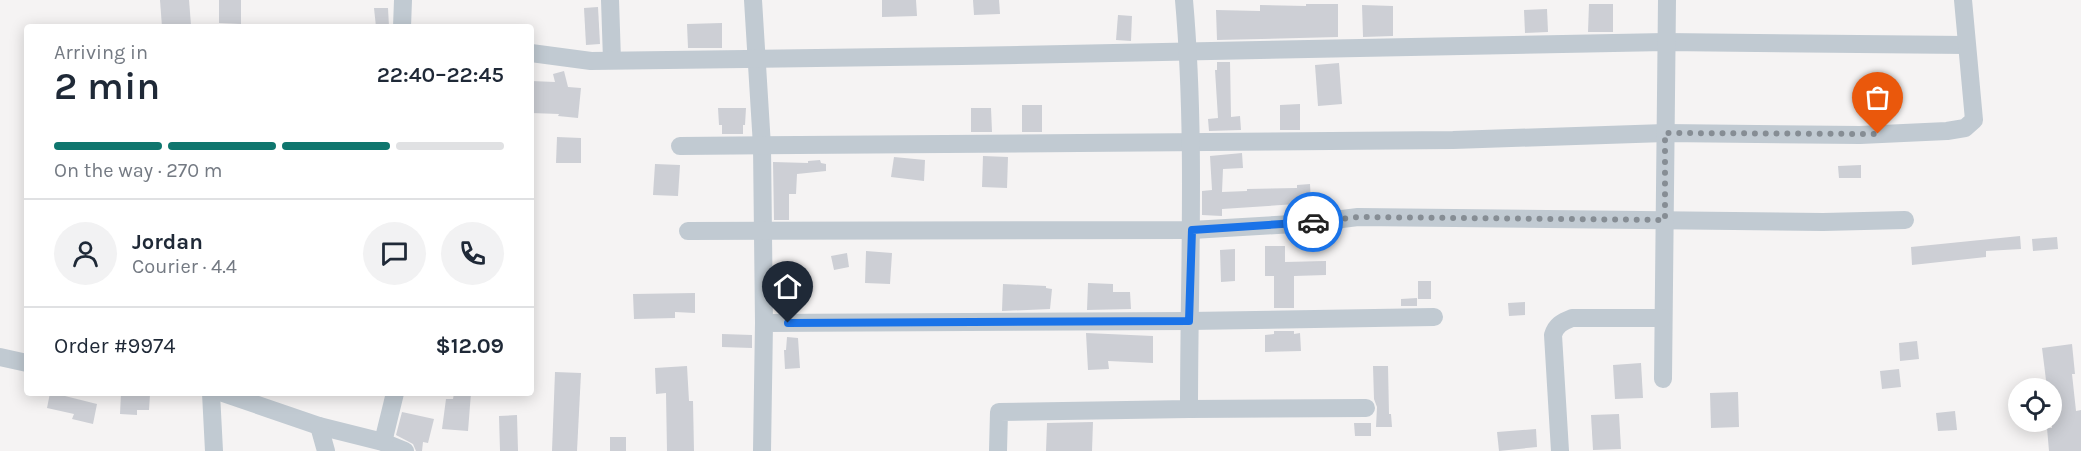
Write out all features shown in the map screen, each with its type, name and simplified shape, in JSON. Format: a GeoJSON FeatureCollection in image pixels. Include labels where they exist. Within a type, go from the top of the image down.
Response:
{"type":"FeatureCollection","features":[{"type":"Feature","properties":{"kind":"street"},"geometry":{"type":"LineString","coordinates":[[402,24],[403,0]]}},
{"type":"Feature","properties":{"kind":"street"},"geometry":{"type":"LineString","coordinates":[[610,0],[612,60]]}},
{"type":"Feature","properties":{"kind":"street"},"geometry":{"type":"LineString","coordinates":[[753,0],[762,146],[764,230],[762,451]]}},
{"type":"Feature","properties":{"kind":"street"},"geometry":{"type":"LineString","coordinates":[[1184,0],[1189,52],[1192,230],[1189,409]]}},
{"type":"Feature","properties":{"kind":"street"},"geometry":{"type":"LineString","coordinates":[[1663,379],[1667,0]]}},
{"type":"Feature","properties":{"kind":"street"},"geometry":{"type":"LineString","coordinates":[[680,146],[1453,140],[1665,133],[1860,135],[1947,131],[1965,128],[1974,120],[1963,0]]}},
{"type":"Feature","properties":{"kind":"street"},"geometry":{"type":"LineString","coordinates":[[534,53],[591,61],[1665,42],[1966,45]]}},
{"type":"Feature","properties":{"kind":"street"},"geometry":{"type":"LineString","coordinates":[[688,231],[1192,230],[1310,223],[1358,217],[1823,222],[1905,220]]}},
{"type":"Feature","properties":{"kind":"street"},"geometry":{"type":"LineString","coordinates":[[764,323],[1189,321],[1434,317]]}},
{"type":"Feature","properties":{"kind":"street"},"geometry":{"type":"LineString","coordinates":[[1560,451],[1553,336],[1555,328],[1572,318],[1662,318]]}},
{"type":"Feature","properties":{"kind":"street"},"geometry":{"type":"LineString","coordinates":[[0,357],[24,362]]}},
{"type":"Feature","properties":{"kind":"street"},"geometry":{"type":"LineString","coordinates":[[211,396],[214,451]]}},
{"type":"Feature","properties":{"kind":"street"},"geometry":{"type":"LineString","coordinates":[[232,396],[319,426],[383,442],[405,451]]}},
{"type":"Feature","properties":{"kind":"street"},"geometry":{"type":"LineString","coordinates":[[383,442],[394,396]]}},
{"type":"Feature","properties":{"kind":"street"},"geometry":{"type":"LineString","coordinates":[[998,451],[999,412],[1366,408]]}},
{"type":"Feature","properties":{"kind":"street"},"geometry":{"type":"LineString","coordinates":[[319,426],[326,451]]}},
{"type":"Feature","properties":{"kind":"building"},"geometry":{"type":"Polygon","coordinates":[[[160,0],[189,0],[191,24],[162,24],[160,0]]]}},
{"type":"Feature","properties":{"kind":"building"},"geometry":{"type":"Polygon","coordinates":[[[219,0],[241,0],[241,24],[219,23],[219,0]]]}},
{"type":"Feature","properties":{"kind":"building"},"geometry":{"type":"Polygon","coordinates":[[[882,0],[916,0],[917,16],[882,17],[882,0]]]}},
{"type":"Feature","properties":{"kind":"building"},"geometry":{"type":"Polygon","coordinates":[[[973,0],[999,0],[1000,14],[974,15],[973,0]]]}},
{"type":"Feature","properties":{"kind":"building"},"geometry":{"type":"Polygon","coordinates":[[[1306,4],[1338,4],[1338,37],[1217,40],[1216,10],[1260,11],[1260,5],[1306,6],[1306,4]]]}},
{"type":"Feature","properties":{"kind":"building"},"geometry":{"type":"Polygon","coordinates":[[[1589,4],[1613,4],[1613,32],[1588,32],[1589,4]]]}},
{"type":"Feature","properties":{"kind":"building"},"geometry":{"type":"Polygon","coordinates":[[[1362,5],[1393,6],[1393,36],[1363,37],[1362,5]]]}},
{"type":"Feature","properties":{"kind":"building"},"geometry":{"type":"Polygon","coordinates":[[[598,7],[600,44],[586,45],[584,8],[598,7]]]}},
{"type":"Feature","properties":{"kind":"building"},"geometry":{"type":"Polygon","coordinates":[[[374,8],[388,8],[389,24],[376,24],[374,8]]]}},
{"type":"Feature","properties":{"kind":"building"},"geometry":{"type":"Polygon","coordinates":[[[1547,9],[1548,32],[1525,33],[1524,10],[1547,9]]]}},
{"type":"Feature","properties":{"kind":"building"},"geometry":{"type":"Polygon","coordinates":[[[1118,15],[1132,16],[1131,41],[1116,40],[1118,15]]]}},
{"type":"Feature","properties":{"kind":"building"},"geometry":{"type":"Polygon","coordinates":[[[722,23],[722,48],[688,48],[687,24],[722,23]]]}},
{"type":"Feature","properties":{"kind":"building"},"geometry":{"type":"Polygon","coordinates":[[[1217,62],[1230,62],[1231,117],[1240,116],[1241,130],[1209,131],[1208,119],[1218,118],[1215,70],[1217,70],[1217,62]]]}},
{"type":"Feature","properties":{"kind":"building"},"geometry":{"type":"Polygon","coordinates":[[[1339,63],[1342,104],[1318,106],[1315,65],[1339,63]]]}},
{"type":"Feature","properties":{"kind":"building"},"geometry":{"type":"Polygon","coordinates":[[[564,71],[568,87],[581,88],[578,118],[558,116],[559,114],[534,113],[534,81],[555,82],[553,74],[564,71]]]}},
{"type":"Feature","properties":{"kind":"building"},"geometry":{"type":"Polygon","coordinates":[[[1300,104],[1300,130],[1280,130],[1280,105],[1300,104]]]}},
{"type":"Feature","properties":{"kind":"building"},"geometry":{"type":"Polygon","coordinates":[[[1022,105],[1042,105],[1042,132],[1022,132],[1022,105]]]}},
{"type":"Feature","properties":{"kind":"building"},"geometry":{"type":"Polygon","coordinates":[[[718,108],[746,108],[743,134],[722,134],[718,108]]]}},
{"type":"Feature","properties":{"kind":"building"},"geometry":{"type":"Polygon","coordinates":[[[971,108],[991,108],[992,132],[971,132],[971,108]]]}},
{"type":"Feature","properties":{"kind":"building"},"geometry":{"type":"Polygon","coordinates":[[[557,137],[581,138],[581,163],[556,163],[557,137]]]}},
{"type":"Feature","properties":{"kind":"building"},"geometry":{"type":"Polygon","coordinates":[[[1242,153],[1243,168],[1223,169],[1222,192],[1297,188],[1297,185],[1310,184],[1311,203],[1222,209],[1222,216],[1202,215],[1202,191],[1212,190],[1210,156],[1242,153]]]}},
{"type":"Feature","properties":{"kind":"building"},"geometry":{"type":"Polygon","coordinates":[[[983,156],[1008,157],[1007,188],[982,187],[983,156]]]}},
{"type":"Feature","properties":{"kind":"building"},"geometry":{"type":"Polygon","coordinates":[[[894,157],[925,160],[924,181],[891,177],[894,157]]]}},
{"type":"Feature","properties":{"kind":"building"},"geometry":{"type":"Polygon","coordinates":[[[820,160],[821,163],[826,164],[826,171],[797,174],[796,194],[789,194],[789,220],[774,220],[773,162],[808,163],[808,161],[820,160]]]}},
{"type":"Feature","properties":{"kind":"building"},"geometry":{"type":"Polygon","coordinates":[[[655,164],[680,165],[678,196],[653,195],[655,164]]]}},
{"type":"Feature","properties":{"kind":"building"},"geometry":{"type":"Polygon","coordinates":[[[1861,165],[1861,178],[1839,178],[1838,166],[1861,165]]]}},
{"type":"Feature","properties":{"kind":"building"},"geometry":{"type":"Polygon","coordinates":[[[1335,231],[1334,241],[1308,240],[1308,234],[1335,231]]]}},
{"type":"Feature","properties":{"kind":"building"},"geometry":{"type":"Polygon","coordinates":[[[2020,236],[2021,249],[1986,251],[1986,257],[1912,265],[1911,247],[2020,236]]]}},
{"type":"Feature","properties":{"kind":"building"},"geometry":{"type":"Polygon","coordinates":[[[2057,237],[2058,249],[2033,251],[2032,239],[2057,237]]]}},
{"type":"Feature","properties":{"kind":"building"},"geometry":{"type":"Polygon","coordinates":[[[1265,246],[1285,246],[1285,262],[1326,261],[1326,275],[1294,276],[1294,308],[1274,308],[1274,276],[1265,276],[1265,246]]]}},
{"type":"Feature","properties":{"kind":"building"},"geometry":{"type":"Polygon","coordinates":[[[1235,249],[1235,281],[1221,282],[1220,250],[1235,249]]]}},
{"type":"Feature","properties":{"kind":"building"},"geometry":{"type":"Polygon","coordinates":[[[866,251],[892,253],[890,284],[865,283],[866,251]]]}},
{"type":"Feature","properties":{"kind":"building"},"geometry":{"type":"Polygon","coordinates":[[[847,253],[849,267],[834,270],[831,256],[847,253]]]}},
{"type":"Feature","properties":{"kind":"building"},"geometry":{"type":"Polygon","coordinates":[[[1418,281],[1431,281],[1431,299],[1418,299],[1418,281]]]}},
{"type":"Feature","properties":{"kind":"building"},"geometry":{"type":"Polygon","coordinates":[[[1088,283],[1113,284],[1113,292],[1130,292],[1131,309],[1087,310],[1088,283]]]}},
{"type":"Feature","properties":{"kind":"building"},"geometry":{"type":"Polygon","coordinates":[[[1003,284],[1046,286],[1052,289],[1050,309],[1002,311],[1003,284]]]}},
{"type":"Feature","properties":{"kind":"building"},"geometry":{"type":"Polygon","coordinates":[[[695,293],[695,313],[675,312],[675,318],[634,319],[633,294],[695,293]]]}},
{"type":"Feature","properties":{"kind":"building"},"geometry":{"type":"Polygon","coordinates":[[[1417,298],[1417,306],[1401,306],[1401,299],[1417,298]]]}},
{"type":"Feature","properties":{"kind":"building"},"geometry":{"type":"Polygon","coordinates":[[[1525,302],[1525,315],[1509,316],[1508,303],[1525,302]]]}},
{"type":"Feature","properties":{"kind":"building"},"geometry":{"type":"Polygon","coordinates":[[[1274,331],[1300,333],[1301,351],[1265,352],[1265,335],[1274,334],[1274,331]]]}},
{"type":"Feature","properties":{"kind":"building"},"geometry":{"type":"Polygon","coordinates":[[[1086,333],[1153,336],[1153,363],[1108,361],[1109,369],[1088,370],[1086,333]]]}},
{"type":"Feature","properties":{"kind":"building"},"geometry":{"type":"Polygon","coordinates":[[[722,334],[752,335],[752,348],[722,347],[722,334]]]}},
{"type":"Feature","properties":{"kind":"building"},"geometry":{"type":"Polygon","coordinates":[[[787,337],[798,338],[800,368],[785,369],[784,350],[786,350],[787,337]]]}},
{"type":"Feature","properties":{"kind":"building"},"geometry":{"type":"Polygon","coordinates":[[[1917,341],[1919,359],[1900,361],[1899,343],[1917,341]]]}},
{"type":"Feature","properties":{"kind":"building"},"geometry":{"type":"Polygon","coordinates":[[[2072,344],[2076,411],[2081,410],[2081,451],[2049,451],[2047,432],[2062,432],[2062,378],[2046,378],[2042,348],[2072,344]]]}},
{"type":"Feature","properties":{"kind":"building"},"geometry":{"type":"Polygon","coordinates":[[[1641,363],[1643,398],[1615,399],[1613,365],[1641,363]]]}},
{"type":"Feature","properties":{"kind":"building"},"geometry":{"type":"Polygon","coordinates":[[[687,366],[689,401],[693,401],[694,451],[667,451],[666,393],[656,394],[655,368],[687,366]]]}},
{"type":"Feature","properties":{"kind":"building"},"geometry":{"type":"Polygon","coordinates":[[[1373,366],[1388,366],[1389,414],[1391,414],[1392,427],[1376,427],[1377,407],[1374,399],[1373,366]]]}},
{"type":"Feature","properties":{"kind":"building"},"geometry":{"type":"Polygon","coordinates":[[[1899,369],[1901,387],[1882,389],[1880,371],[1899,369]]]}},
{"type":"Feature","properties":{"kind":"building"},"geometry":{"type":"Polygon","coordinates":[[[555,372],[581,373],[577,451],[552,451],[555,372]]]}},
{"type":"Feature","properties":{"kind":"building"},"geometry":{"type":"Polygon","coordinates":[[[1738,392],[1739,427],[1711,428],[1710,393],[1738,392]]]}},
{"type":"Feature","properties":{"kind":"building"},"geometry":{"type":"Polygon","coordinates":[[[49,396],[65,396],[97,404],[93,424],[72,419],[74,414],[47,408],[49,396]]]}},
{"type":"Feature","properties":{"kind":"building"},"geometry":{"type":"Polygon","coordinates":[[[121,396],[150,396],[149,410],[137,410],[137,415],[120,414],[121,396]]]}},
{"type":"Feature","properties":{"kind":"building"},"geometry":{"type":"Polygon","coordinates":[[[454,396],[471,396],[468,431],[442,429],[446,399],[453,399],[454,396]]]}},
{"type":"Feature","properties":{"kind":"building"},"geometry":{"type":"Polygon","coordinates":[[[1955,411],[1957,430],[1938,431],[1936,413],[1955,411]]]}},
{"type":"Feature","properties":{"kind":"building"},"geometry":{"type":"Polygon","coordinates":[[[402,412],[434,419],[428,443],[423,442],[422,451],[416,451],[413,444],[396,435],[402,412]]]}},
{"type":"Feature","properties":{"kind":"building"},"geometry":{"type":"Polygon","coordinates":[[[1619,414],[1621,449],[1593,450],[1591,415],[1619,414]]]}},
{"type":"Feature","properties":{"kind":"building"},"geometry":{"type":"Polygon","coordinates":[[[517,415],[518,451],[500,451],[499,416],[517,415]]]}},
{"type":"Feature","properties":{"kind":"building"},"geometry":{"type":"Polygon","coordinates":[[[1093,422],[1092,451],[1046,451],[1047,423],[1093,422]]]}},
{"type":"Feature","properties":{"kind":"building"},"geometry":{"type":"Polygon","coordinates":[[[1354,423],[1371,423],[1371,436],[1355,436],[1354,423]]]}},
{"type":"Feature","properties":{"kind":"building"},"geometry":{"type":"Polygon","coordinates":[[[1536,429],[1537,447],[1499,451],[1497,432],[1536,429]]]}},
{"type":"Feature","properties":{"kind":"building"},"geometry":{"type":"Polygon","coordinates":[[[610,437],[626,437],[626,451],[610,451],[610,437]]]}},
{"type":"Feature","properties":{"kind":"way so far"},"geometry":{"type":"LineString","coordinates":[[1313,222],[1358,217],[1665,220],[1665,133],[1878,134]]}},
{"type":"Feature","properties":{"kind":"route"},"geometry":{"type":"LineString","coordinates":[[788,323],[1189,321],[1192,230],[1313,222]]}}]}
